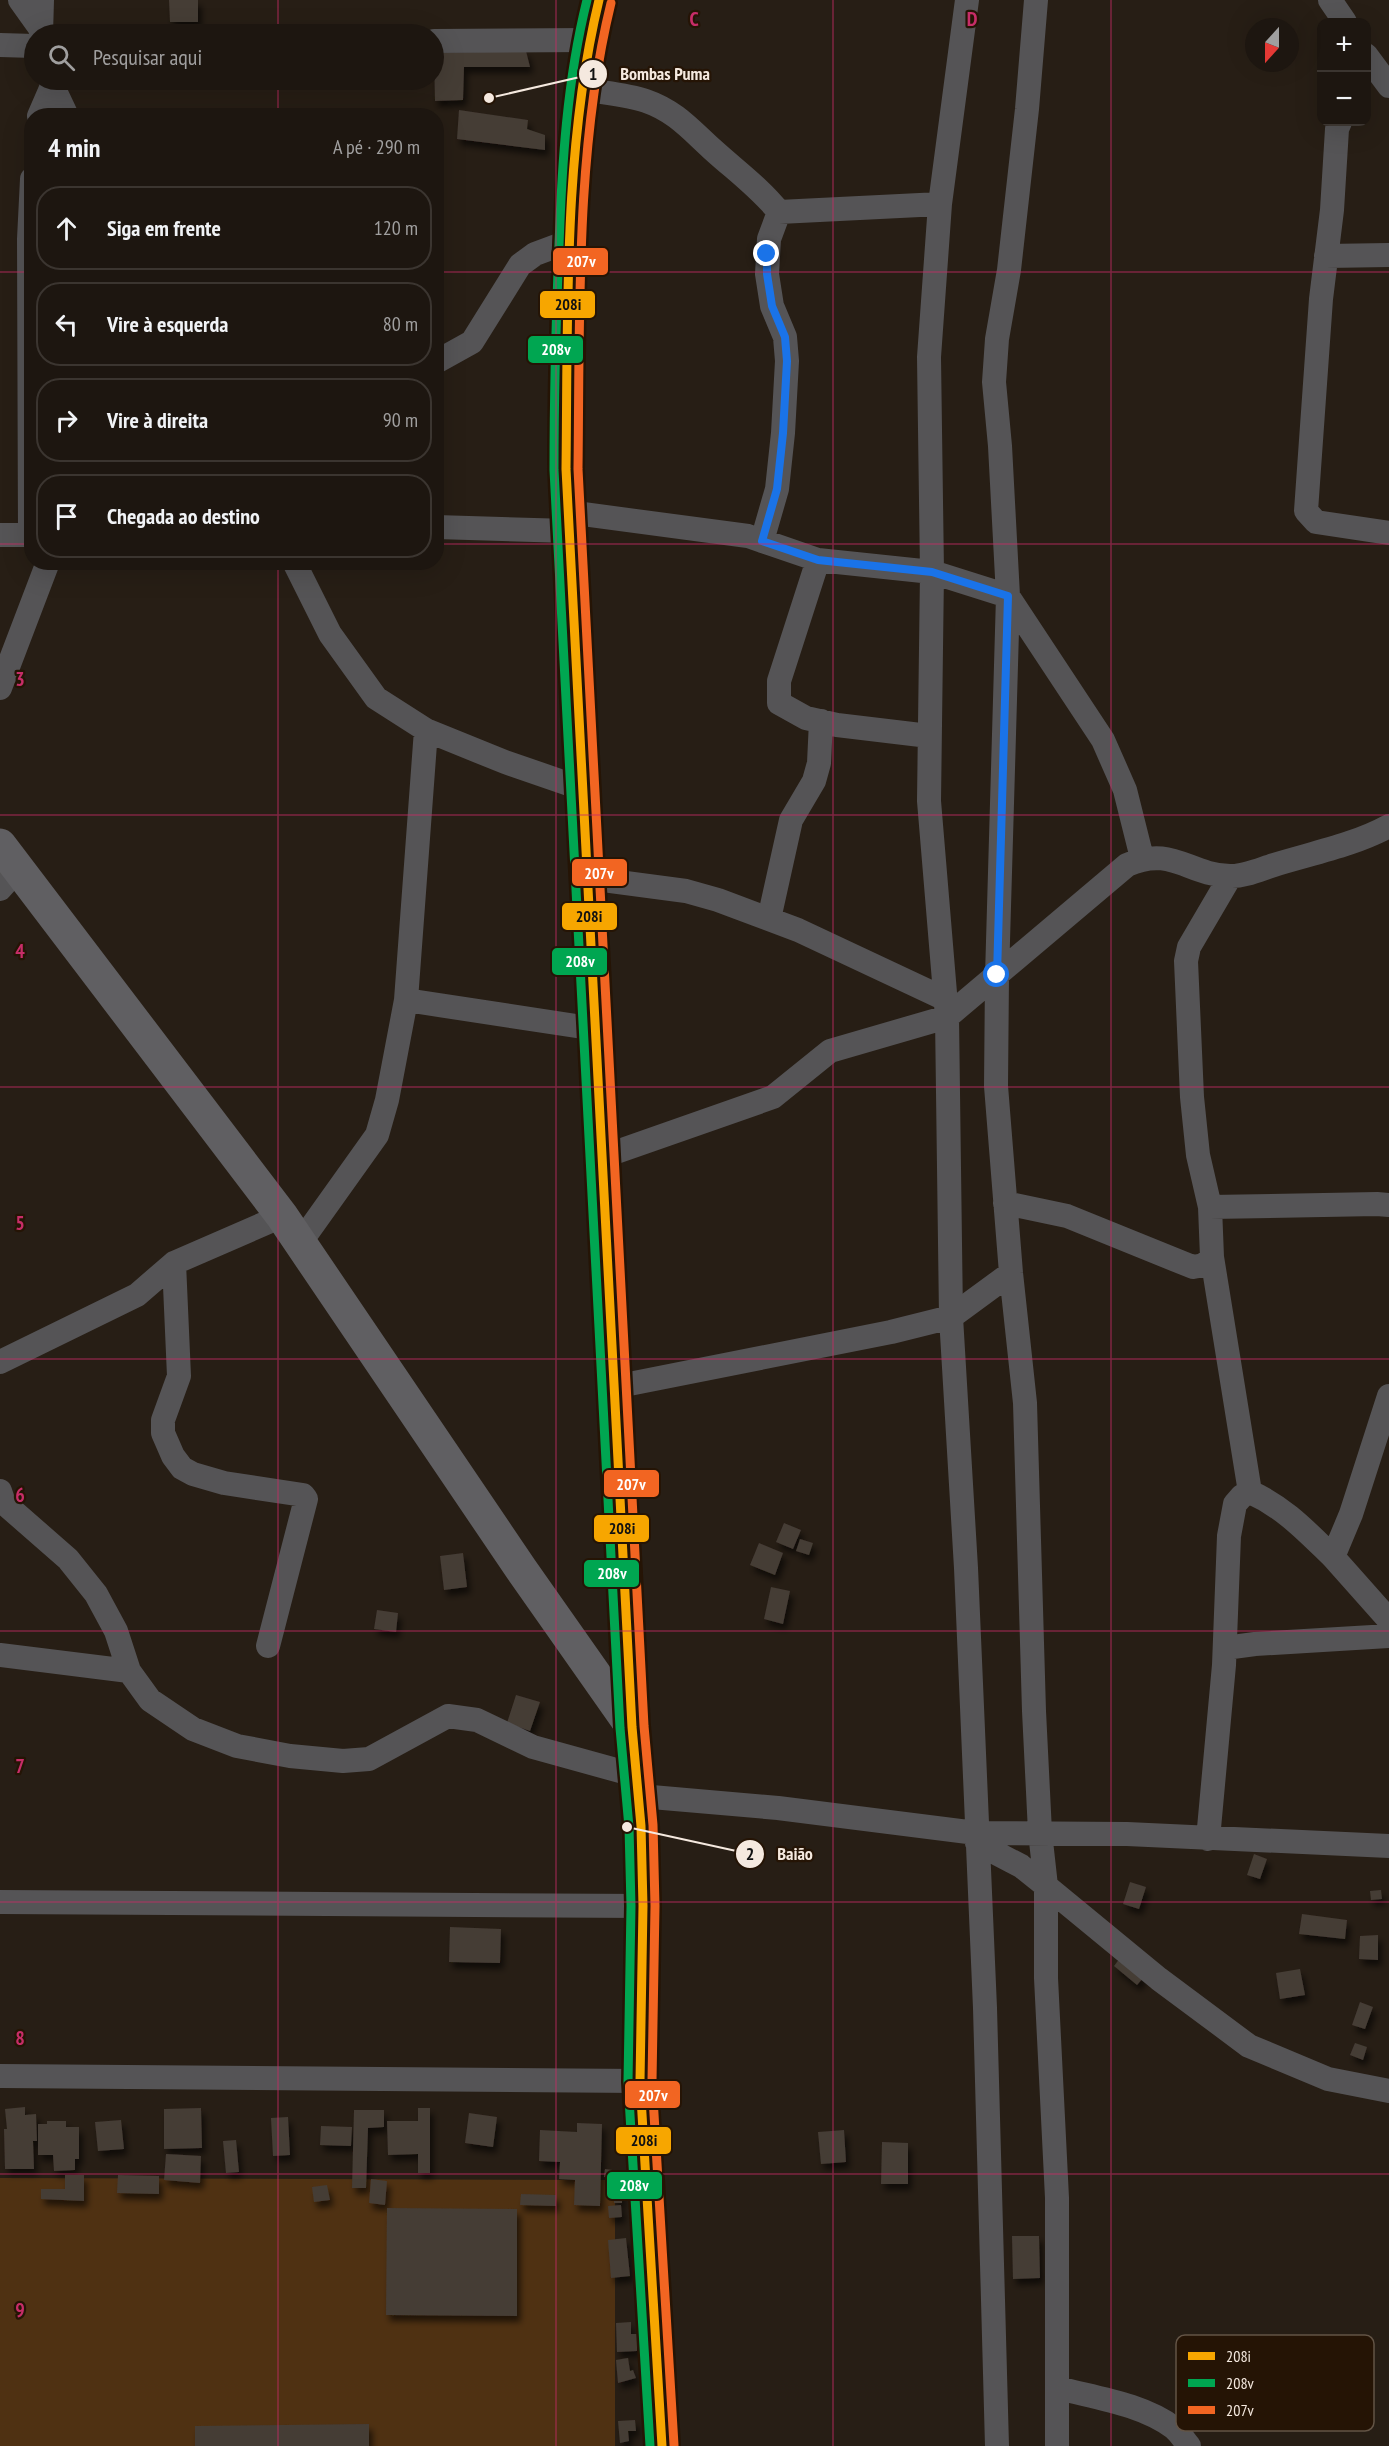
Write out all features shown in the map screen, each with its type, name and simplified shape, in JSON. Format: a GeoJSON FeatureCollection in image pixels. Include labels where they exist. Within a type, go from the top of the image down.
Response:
{"type":"FeatureCollection","features":[{"type":"Feature","properties":{"kind":"main road"},"geometry":{"type":"LineString","coordinates":[[599,0],[588,40],[577,129],[567,297],[566,469],[632,1727],[639,1786],[643,1906],[640,2081],[662,2446]]}},
{"type":"Feature","properties":{"kind":"main road"},"geometry":{"type":"LineString","coordinates":[[6,868],[282,1216],[521,1569],[632,1727]]}},
{"type":"Feature","properties":{"kind":"street"},"geometry":{"type":"LineString","coordinates":[[20,0],[32,24]]}},
{"type":"Feature","properties":{"kind":"street"},"geometry":{"type":"LineString","coordinates":[[39,24],[42,0]]}},
{"type":"Feature","properties":{"kind":"street"},"geometry":{"type":"LineString","coordinates":[[967,0],[940,204],[929,357],[932,572],[929,801],[946,1008],[951,1317],[966,1568],[991,2183],[997,2446]]}},
{"type":"Feature","properties":{"kind":"street"},"geometry":{"type":"LineString","coordinates":[[1036,0],[1027,109],[1009,270],[997,339],[994,382],[1008,596],[996,1086],[1011,1273],[1025,1404],[1040,1832],[1046,1886],[1047,1989],[1057,2198],[1057,2446]]}},
{"type":"Feature","properties":{"kind":"street"},"geometry":{"type":"LineString","coordinates":[[1330,0],[1342,18]]}},
{"type":"Feature","properties":{"kind":"street"},"geometry":{"type":"LineString","coordinates":[[0,45],[24,39]]}},
{"type":"Feature","properties":{"kind":"street"},"geometry":{"type":"LineString","coordinates":[[444,41],[588,40]]}},
{"type":"Feature","properties":{"kind":"street"},"geometry":{"type":"LineString","coordinates":[[1371,67],[1389,86]]}},
{"type":"Feature","properties":{"kind":"street"},"geometry":{"type":"LineString","coordinates":[[582,89],[645,101],[667,111],[687,124],[779,212]]}},
{"type":"Feature","properties":{"kind":"street"},"geometry":{"type":"LineString","coordinates":[[42,108],[48,90]]}},
{"type":"Feature","properties":{"kind":"street"},"geometry":{"type":"LineString","coordinates":[[54,90],[63,108]]}},
{"type":"Feature","properties":{"kind":"street"},"geometry":{"type":"LineString","coordinates":[[1338,126],[1332,210],[1321,299],[1306,511],[1316,522],[1389,533]]}},
{"type":"Feature","properties":{"kind":"street"},"geometry":{"type":"LineString","coordinates":[[779,212],[940,204]]}},
{"type":"Feature","properties":{"kind":"street"},"geometry":{"type":"LineString","coordinates":[[762,541],[777,489],[787,361],[785,337],[772,306],[767,274],[769,239],[779,212]]}},
{"type":"Feature","properties":{"kind":"street"},"geometry":{"type":"LineString","coordinates":[[444,358],[472,342],[520,265],[535,254],[570,241]]}},
{"type":"Feature","properties":{"kind":"street"},"geometry":{"type":"LineString","coordinates":[[1326,256],[1389,255]]}},
{"type":"Feature","properties":{"kind":"street"},"geometry":{"type":"LineString","coordinates":[[444,527],[569,521],[748,536],[818,560],[932,572],[1008,596],[1103,740],[1125,790],[1142,858]]}},
{"type":"Feature","properties":{"kind":"street"},"geometry":{"type":"LineString","coordinates":[[0,535],[24,535]]}},
{"type":"Feature","properties":{"kind":"street"},"geometry":{"type":"LineString","coordinates":[[818,560],[779,681],[779,703],[806,718],[822,722],[929,736]]}},
{"type":"Feature","properties":{"kind":"street"},"geometry":{"type":"LineString","coordinates":[[0,688],[45,570]]}},
{"type":"Feature","properties":{"kind":"street"},"geometry":{"type":"LineString","coordinates":[[298,570],[330,634],[376,698],[426,730],[505,762],[583,789]]}},
{"type":"Feature","properties":{"kind":"street"},"geometry":{"type":"LineString","coordinates":[[769,919],[791,820],[814,781],[819,763],[822,722]]}},
{"type":"Feature","properties":{"kind":"street"},"geometry":{"type":"LineString","coordinates":[[300,1243],[377,1135],[387,1100],[406,1000],[426,730]]}},
{"type":"Feature","properties":{"kind":"street"},"geometry":{"type":"LineString","coordinates":[[602,1157],[772,1097],[830,1051],[946,1008],[997,975],[1127,865],[1142,858],[1165,857],[1199,870],[1230,877],[1386,834]]}},
{"type":"Feature","properties":{"kind":"street"},"geometry":{"type":"LineString","coordinates":[[1230,877],[1189,947],[1186,961],[1192,1096],[1198,1155],[1210,1207],[1212,1257],[1250,1492]]}},
{"type":"Feature","properties":{"kind":"street"},"geometry":{"type":"LineString","coordinates":[[588,878],[686,891],[718,900],[798,930],[946,1008]]}},
{"type":"Feature","properties":{"kind":"street"},"geometry":{"type":"LineString","coordinates":[[406,1000],[596,1029]]}},
{"type":"Feature","properties":{"kind":"street"},"geometry":{"type":"LineString","coordinates":[[1005,1203],[1067,1216],[1193,1267],[1204,1265],[1212,1257]]}},
{"type":"Feature","properties":{"kind":"street"},"geometry":{"type":"LineString","coordinates":[[1210,1207],[1389,1205]]}},
{"type":"Feature","properties":{"kind":"street"},"geometry":{"type":"LineString","coordinates":[[0,1362],[137,1295],[174,1263],[282,1216]]}},
{"type":"Feature","properties":{"kind":"street"},"geometry":{"type":"LineString","coordinates":[[174,1263],[179,1362],[175,1390],[164,1420],[163,1433],[170,1450],[182,1468],[194,1474],[224,1483],[303,1495],[306,1499],[268,1646]]}},
{"type":"Feature","properties":{"kind":"street"},"geometry":{"type":"LineString","coordinates":[[614,1387],[891,1332],[951,1317],[1011,1273]]}},
{"type":"Feature","properties":{"kind":"street"},"geometry":{"type":"LineString","coordinates":[[1333,1557],[1351,1515],[1389,1396]]}},
{"type":"Feature","properties":{"kind":"street"},"geometry":{"type":"LineString","coordinates":[[0,1491],[4,1503],[68,1559],[96,1594],[116,1632],[129,1671],[150,1700],[193,1729],[237,1746],[290,1756],[344,1761],[369,1759],[448,1716],[477,1720],[533,1747],[639,1786],[976,1838],[1040,1832],[1389,1846]]}},
{"type":"Feature","properties":{"kind":"street"},"geometry":{"type":"LineString","coordinates":[[1250,1492],[1293,1517],[1333,1557],[1389,1620]]}},
{"type":"Feature","properties":{"kind":"street"},"geometry":{"type":"LineString","coordinates":[[1208,1839],[1225,1648],[1229,1536],[1235,1504],[1242,1496],[1250,1492]]}},
{"type":"Feature","properties":{"kind":"street"},"geometry":{"type":"LineString","coordinates":[[1225,1648],[1254,1644],[1389,1636]]}},
{"type":"Feature","properties":{"kind":"street"},"geometry":{"type":"LineString","coordinates":[[0,1655],[129,1671]]}},
{"type":"Feature","properties":{"kind":"street"},"geometry":{"type":"LineString","coordinates":[[976,1838],[1021,1866],[1159,1979],[1248,2046],[1328,2079],[1389,2091]]}},
{"type":"Feature","properties":{"kind":"street"},"geometry":{"type":"LineString","coordinates":[[0,1902],[643,1906]]}},
{"type":"Feature","properties":{"kind":"street"},"geometry":{"type":"LineString","coordinates":[[0,2076],[640,2081]]}},
{"type":"Feature","properties":{"kind":"street"},"geometry":{"type":"LineString","coordinates":[[1058,2388],[1127,2406],[1161,2419],[1176,2430]]}},
{"type":"Feature","properties":{"kind":"street"},"geometry":{"type":"LineString","coordinates":[[1177,2431],[1189,2446]]}},
{"type":"Feature","properties":{"kind":"shaded area"},"geometry":{"type":"Polygon","coordinates":[[[0,2178],[615,2180],[615,2446],[0,2446],[0,2178]]]}},
{"type":"Feature","properties":{"kind":"building"},"geometry":{"type":"Polygon","coordinates":[[[169,0],[198,0],[198,22],[170,22],[169,0]]]}},
{"type":"Feature","properties":{"kind":"building"},"geometry":{"type":"Polygon","coordinates":[[[526,51],[530,67],[464,67],[463,100],[435,101],[435,90],[444,90],[444,53],[526,51]]]}},
{"type":"Feature","properties":{"kind":"building"},"geometry":{"type":"Polygon","coordinates":[[[459,110],[528,120],[527,129],[545,135],[545,150],[457,139],[459,110]]]}},
{"type":"Feature","properties":{"kind":"building"},"geometry":{"type":"Polygon","coordinates":[[[784,1523],[801,1530],[793,1549],[776,1542],[784,1523]]]}},
{"type":"Feature","properties":{"kind":"building"},"geometry":{"type":"Polygon","coordinates":[[[800,1539],[813,1543],[809,1555],[796,1551],[800,1539]]]}},
{"type":"Feature","properties":{"kind":"building"},"geometry":{"type":"Polygon","coordinates":[[[759,1543],[783,1553],[775,1575],[750,1565],[759,1543]]]}},
{"type":"Feature","properties":{"kind":"building"},"geometry":{"type":"Polygon","coordinates":[[[463,1553],[467,1587],[444,1590],[440,1556],[463,1553]]]}},
{"type":"Feature","properties":{"kind":"building"},"geometry":{"type":"Polygon","coordinates":[[[771,1587],[790,1591],[783,1624],[764,1619],[771,1587]]]}},
{"type":"Feature","properties":{"kind":"building"},"geometry":{"type":"Polygon","coordinates":[[[377,1610],[398,1613],[396,1632],[374,1629],[377,1610]]]}},
{"type":"Feature","properties":{"kind":"building"},"geometry":{"type":"Polygon","coordinates":[[[516,1695],[540,1702],[530,1731],[507,1723],[516,1695]]]}},
{"type":"Feature","properties":{"kind":"building"},"geometry":{"type":"Polygon","coordinates":[[[1254,1854],[1267,1859],[1260,1879],[1247,1875],[1254,1854]]]}},
{"type":"Feature","properties":{"kind":"building"},"geometry":{"type":"Polygon","coordinates":[[[1130,1882],[1146,1887],[1139,1909],[1123,1904],[1130,1882]]]}},
{"type":"Feature","properties":{"kind":"building"},"geometry":{"type":"Polygon","coordinates":[[[1381,1890],[1382,1899],[1371,1900],[1370,1891],[1381,1890]]]}},
{"type":"Feature","properties":{"kind":"building"},"geometry":{"type":"Polygon","coordinates":[[[1302,1914],[1347,1920],[1345,1939],[1299,1934],[1302,1914]]]}},
{"type":"Feature","properties":{"kind":"building"},"geometry":{"type":"Polygon","coordinates":[[[450,1927],[501,1929],[500,1963],[449,1962],[450,1927]]]}},
{"type":"Feature","properties":{"kind":"building"},"geometry":{"type":"Polygon","coordinates":[[[1378,1935],[1378,1960],[1359,1959],[1360,1936],[1378,1935]]]}},
{"type":"Feature","properties":{"kind":"building"},"geometry":{"type":"Polygon","coordinates":[[[1120,1958],[1144,1977],[1137,1985],[1114,1966],[1120,1958]]]}},
{"type":"Feature","properties":{"kind":"building"},"geometry":{"type":"Polygon","coordinates":[[[1300,1969],[1305,1995],[1280,1999],[1276,1973],[1300,1969]]]}},
{"type":"Feature","properties":{"kind":"building"},"geometry":{"type":"Polygon","coordinates":[[[1360,2002],[1373,2007],[1365,2029],[1352,2025],[1360,2002]]]}},
{"type":"Feature","properties":{"kind":"building"},"geometry":{"type":"Polygon","coordinates":[[[1355,2043],[1367,2047],[1363,2060],[1350,2055],[1355,2043]]]}},
{"type":"Feature","properties":{"kind":"building"},"geometry":{"type":"Polygon","coordinates":[[[25,2107],[25,2115],[36,2114],[37,2141],[33,2141],[34,2169],[5,2169],[4,2129],[7,2129],[5,2109],[25,2107]]]}},
{"type":"Feature","properties":{"kind":"building"},"geometry":{"type":"Polygon","coordinates":[[[201,2108],[202,2148],[164,2149],[164,2109],[201,2108]]]}},
{"type":"Feature","properties":{"kind":"building"},"geometry":{"type":"Polygon","coordinates":[[[418,2108],[430,2108],[430,2173],[418,2173],[418,2154],[388,2155],[387,2121],[418,2121],[418,2108]]]}},
{"type":"Feature","properties":{"kind":"building"},"geometry":{"type":"Polygon","coordinates":[[[354,2110],[384,2110],[384,2127],[368,2128],[366,2188],[352,2188],[354,2110]]]}},
{"type":"Feature","properties":{"kind":"building"},"geometry":{"type":"Polygon","coordinates":[[[469,2113],[497,2117],[493,2147],[465,2143],[469,2113]]]}},
{"type":"Feature","properties":{"kind":"building"},"geometry":{"type":"Polygon","coordinates":[[[288,2117],[290,2155],[273,2156],[271,2118],[288,2117]]]}},
{"type":"Feature","properties":{"kind":"building"},"geometry":{"type":"Polygon","coordinates":[[[121,2120],[124,2149],[98,2151],[95,2122],[121,2120]]]}},
{"type":"Feature","properties":{"kind":"building"},"geometry":{"type":"Polygon","coordinates":[[[47,2121],[66,2121],[66,2127],[79,2127],[79,2159],[75,2159],[75,2170],[54,2171],[53,2155],[38,2155],[38,2124],[47,2124],[47,2121]]]}},
{"type":"Feature","properties":{"kind":"building"},"geometry":{"type":"Polygon","coordinates":[[[577,2123],[602,2124],[600,2206],[574,2205],[575,2180],[559,2179],[560,2162],[539,2161],[540,2130],[577,2132],[577,2123]]]}},
{"type":"Feature","properties":{"kind":"building"},"geometry":{"type":"Polygon","coordinates":[[[321,2126],[352,2127],[351,2146],[320,2145],[321,2126]]]}},
{"type":"Feature","properties":{"kind":"building"},"geometry":{"type":"Polygon","coordinates":[[[844,2130],[846,2162],[821,2164],[818,2132],[844,2130]]]}},
{"type":"Feature","properties":{"kind":"building"},"geometry":{"type":"Polygon","coordinates":[[[236,2140],[239,2172],[226,2173],[223,2141],[236,2140]]]}},
{"type":"Feature","properties":{"kind":"building"},"geometry":{"type":"Polygon","coordinates":[[[882,2142],[908,2143],[908,2184],[881,2184],[882,2142]]]}},
{"type":"Feature","properties":{"kind":"building"},"geometry":{"type":"Polygon","coordinates":[[[166,2154],[201,2156],[200,2183],[164,2180],[166,2154]]]}},
{"type":"Feature","properties":{"kind":"building"},"geometry":{"type":"Polygon","coordinates":[[[605,2169],[620,2171],[618,2179],[604,2177],[605,2169]]]}},
{"type":"Feature","properties":{"kind":"building"},"geometry":{"type":"Polygon","coordinates":[[[65,2175],[84,2175],[84,2201],[41,2199],[41,2189],[65,2189],[65,2175]]]}},
{"type":"Feature","properties":{"kind":"building"},"geometry":{"type":"Polygon","coordinates":[[[118,2175],[159,2176],[159,2194],[117,2193],[118,2175]]]}},
{"type":"Feature","properties":{"kind":"building"},"geometry":{"type":"Polygon","coordinates":[[[371,2179],[387,2181],[385,2205],[369,2203],[371,2179]]]}},
{"type":"Feature","properties":{"kind":"building"},"geometry":{"type":"Polygon","coordinates":[[[327,2185],[330,2200],[314,2202],[312,2187],[327,2185]]]}},
{"type":"Feature","properties":{"kind":"building"},"geometry":{"type":"Polygon","coordinates":[[[614,2189],[622,2189],[622,2203],[614,2203],[614,2189]]]}},
{"type":"Feature","properties":{"kind":"building"},"geometry":{"type":"Polygon","coordinates":[[[521,2194],[556,2195],[556,2206],[520,2205],[521,2194]]]}},
{"type":"Feature","properties":{"kind":"building"},"geometry":{"type":"Polygon","coordinates":[[[621,2205],[622,2217],[609,2218],[608,2206],[621,2205]]]}},
{"type":"Feature","properties":{"kind":"building"},"geometry":{"type":"Polygon","coordinates":[[[387,2208],[517,2209],[517,2316],[386,2315],[387,2208]]]}},
{"type":"Feature","properties":{"kind":"building"},"geometry":{"type":"Polygon","coordinates":[[[1012,2236],[1039,2236],[1040,2278],[1013,2279],[1012,2236]]]}},
{"type":"Feature","properties":{"kind":"building"},"geometry":{"type":"Polygon","coordinates":[[[626,2238],[630,2276],[611,2278],[608,2240],[626,2238]]]}},
{"type":"Feature","properties":{"kind":"building"},"geometry":{"type":"Polygon","coordinates":[[[631,2322],[631,2334],[637,2334],[637,2351],[617,2352],[616,2323],[631,2322]]]}},
{"type":"Feature","properties":{"kind":"building"},"geometry":{"type":"Polygon","coordinates":[[[628,2358],[630,2371],[633,2370],[636,2378],[618,2383],[616,2360],[628,2358]]]}},
{"type":"Feature","properties":{"kind":"building"},"geometry":{"type":"Polygon","coordinates":[[[635,2420],[636,2431],[628,2431],[629,2441],[620,2443],[618,2421],[635,2420]]]}},
{"type":"Feature","properties":{"kind":"building"},"geometry":{"type":"Polygon","coordinates":[[[369,2424],[369,2446],[195,2446],[195,2426],[369,2424]]]}},
{"type":"Feature","properties":{"kind":"transit line","name":"208v"},"geometry":{"type":"LineString","coordinates":[[587,0],[570,91],[564,153],[557,301],[554,470],[620,1728],[629,1827],[631,1906],[628,2082],[650,2446]]}},
{"type":"Feature","properties":{"kind":"transit line","name":"208i"},"geometry":{"type":"LineString","coordinates":[[599,0],[587,56],[573,173],[568,293],[566,469],[632,1727],[641,1826],[643,1906],[640,2081],[662,2446]]}},
{"type":"Feature","properties":{"kind":"transit line","name":"207v"},"geometry":{"type":"LineString","coordinates":[[611,3],[599,59],[585,175],[580,294],[578,469],[644,1726],[653,1825],[655,1906],[652,2081],[674,2445]]}},
{"type":"Feature","properties":{"kind":"place","name":"Bombas Puma"},"geometry":{"type":"Point","coordinates":[489,98]}},
{"type":"Feature","properties":{"kind":"place","name":"Baião"},"geometry":{"type":"Point","coordinates":[627,1827]}},
{"type":"Feature","properties":{"kind":"route"},"geometry":{"type":"LineString","coordinates":[[767,254],[767,274],[772,306],[785,337],[787,361],[777,489],[762,541],[818,560],[932,572],[1008,596],[997,975]]}}]}
